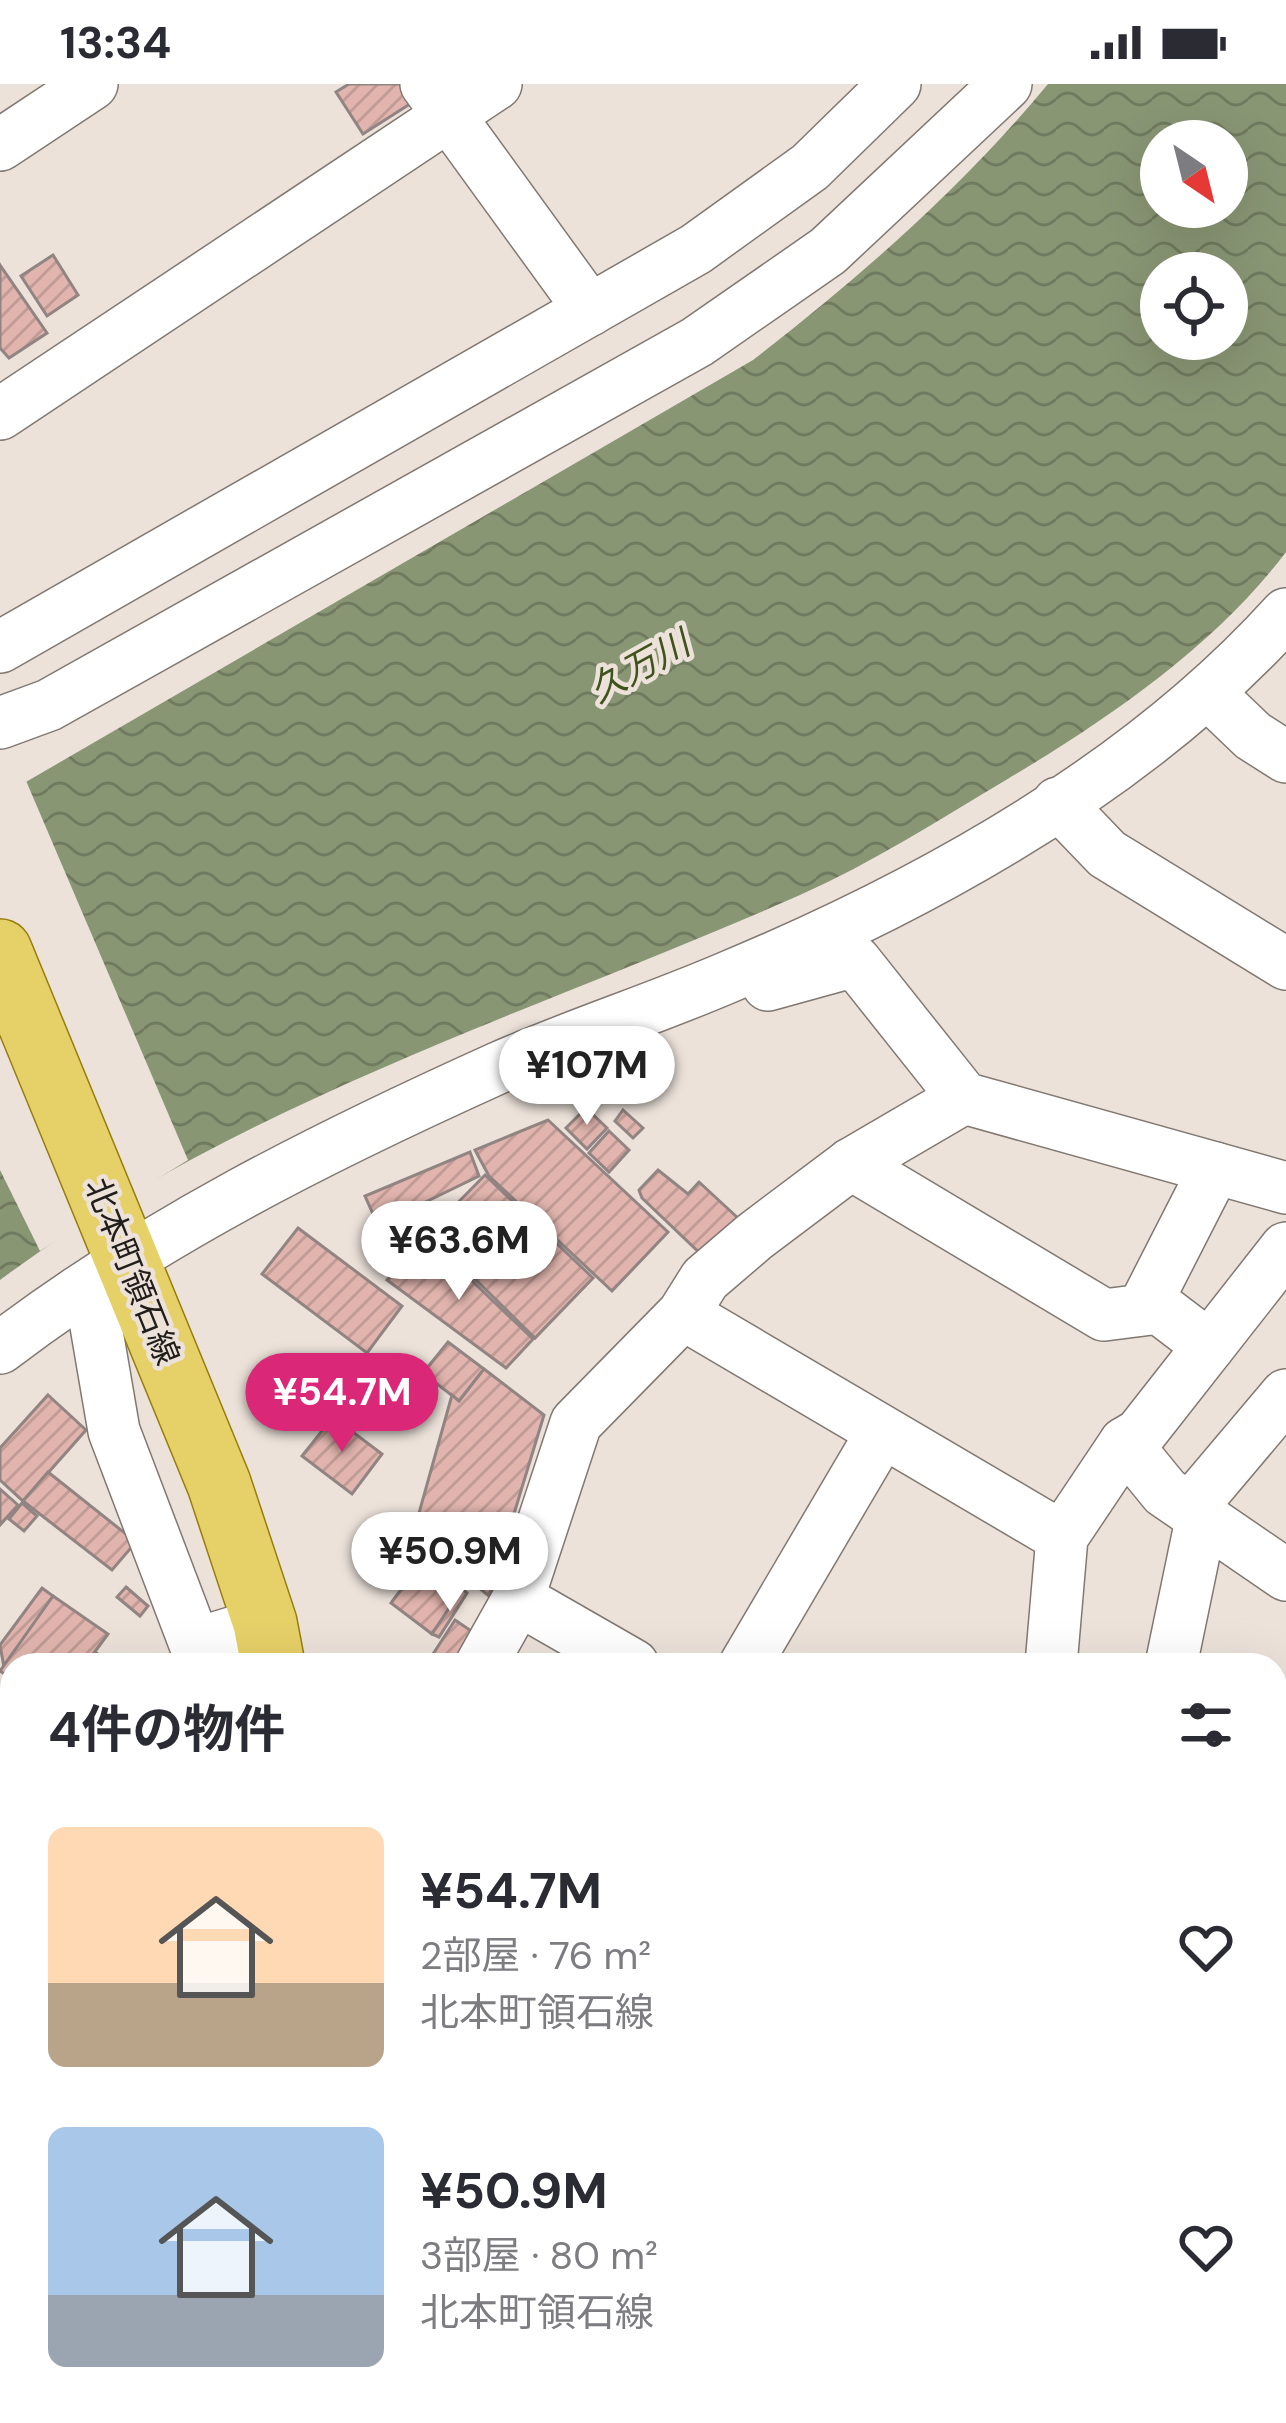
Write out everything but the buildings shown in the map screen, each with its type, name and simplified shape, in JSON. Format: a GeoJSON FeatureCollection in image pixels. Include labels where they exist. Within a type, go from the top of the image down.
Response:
{"type":"FeatureCollection","features":[{"type":"Feature","properties":{"kind":"main road","name":"北本町領石線"},"geometry":{"type":"LineString","coordinates":[[0,951],[110,1262],[219,1484],[269,1644]]}},
{"type":"Feature","properties":{"kind":"street"},"geometry":{"type":"LineString","coordinates":[[0,145],[92,84]]}},
{"type":"Feature","properties":{"kind":"street"},"geometry":{"type":"LineString","coordinates":[[0,414],[438,100],[496,84]]}},
{"type":"Feature","properties":{"kind":"street"},"geometry":{"type":"LineString","coordinates":[[0,647],[748,216],[810,167],[895,84]]}},
{"type":"Feature","properties":{"kind":"street"},"geometry":{"type":"LineString","coordinates":[[7,720],[49,705],[697,342],[828,251],[1006,84]]}},
{"type":"Feature","properties":{"kind":"street"},"geometry":{"type":"LineString","coordinates":[[438,100],[590,310]]}},
{"type":"Feature","properties":{"kind":"street"},"geometry":{"type":"LineString","coordinates":[[7,720],[89,654],[141,597],[151,562]]}},
{"type":"Feature","properties":{"kind":"street"},"geometry":{"type":"LineString","coordinates":[[0,1348],[110,1262],[252,1186],[499,1068],[702,987],[899,897],[1062,808],[1241,722],[1286,614]]}},
{"type":"Feature","properties":{"kind":"street"},"geometry":{"type":"LineString","coordinates":[[1062,808],[1107,854],[1286,964]]}},
{"type":"Feature","properties":{"kind":"street"},"geometry":{"type":"LineString","coordinates":[[702,987],[711,998],[866,975],[964,1098],[1286,1188]]}},
{"type":"Feature","properties":{"kind":"street"},"geometry":{"type":"LineString","coordinates":[[489,1653],[518,1599],[576,1423],[683,1314],[705,1280],[851,1164],[964,1098]]}},
{"type":"Feature","properties":{"kind":"street"},"geometry":{"type":"LineString","coordinates":[[851,1164],[1104,1315],[1160,1308],[1209,1346]]}},
{"type":"Feature","properties":{"kind":"street"},"geometry":{"type":"LineString","coordinates":[[1143,1309],[1215,1168]]}},
{"type":"Feature","properties":{"kind":"street"},"geometry":{"type":"LineString","coordinates":[[1053,1653],[1062,1537],[1125,1443],[1140,1434],[1286,1248]]}},
{"type":"Feature","properties":{"kind":"street"},"geometry":{"type":"LineString","coordinates":[[683,1314],[1062,1537]]}},
{"type":"Feature","properties":{"kind":"street"},"geometry":{"type":"LineString","coordinates":[[1173,1653],[1199,1498],[1286,1395]]}},
{"type":"Feature","properties":{"kind":"street"},"geometry":{"type":"LineString","coordinates":[[753,1653],[881,1434]]}},
{"type":"Feature","properties":{"kind":"street"},"geometry":{"type":"LineString","coordinates":[[1125,1443],[1166,1492],[1286,1575]]}},
{"type":"Feature","properties":{"kind":"street"},"geometry":{"type":"LineString","coordinates":[[518,1599],[611,1653]]}},
{"type":"Feature","properties":{"kind":"water","name":"久万川"},"geometry":{"type":"Polygon","coordinates":[[[1048,84],[1286,84],[1286,552],[1257,587],[1193,650],[1120,706],[879,855],[800,895],[287,1111],[92,1217],[0,1280],[0,797],[753,360],[908,230],[1048,84]]]}},
{"type":"Feature","properties":{"kind":"pier"},"geometry":{"type":"Polygon","coordinates":[[[24,776],[188,1160],[40,1251],[0,1170],[0,790],[24,776]]]}}]}
